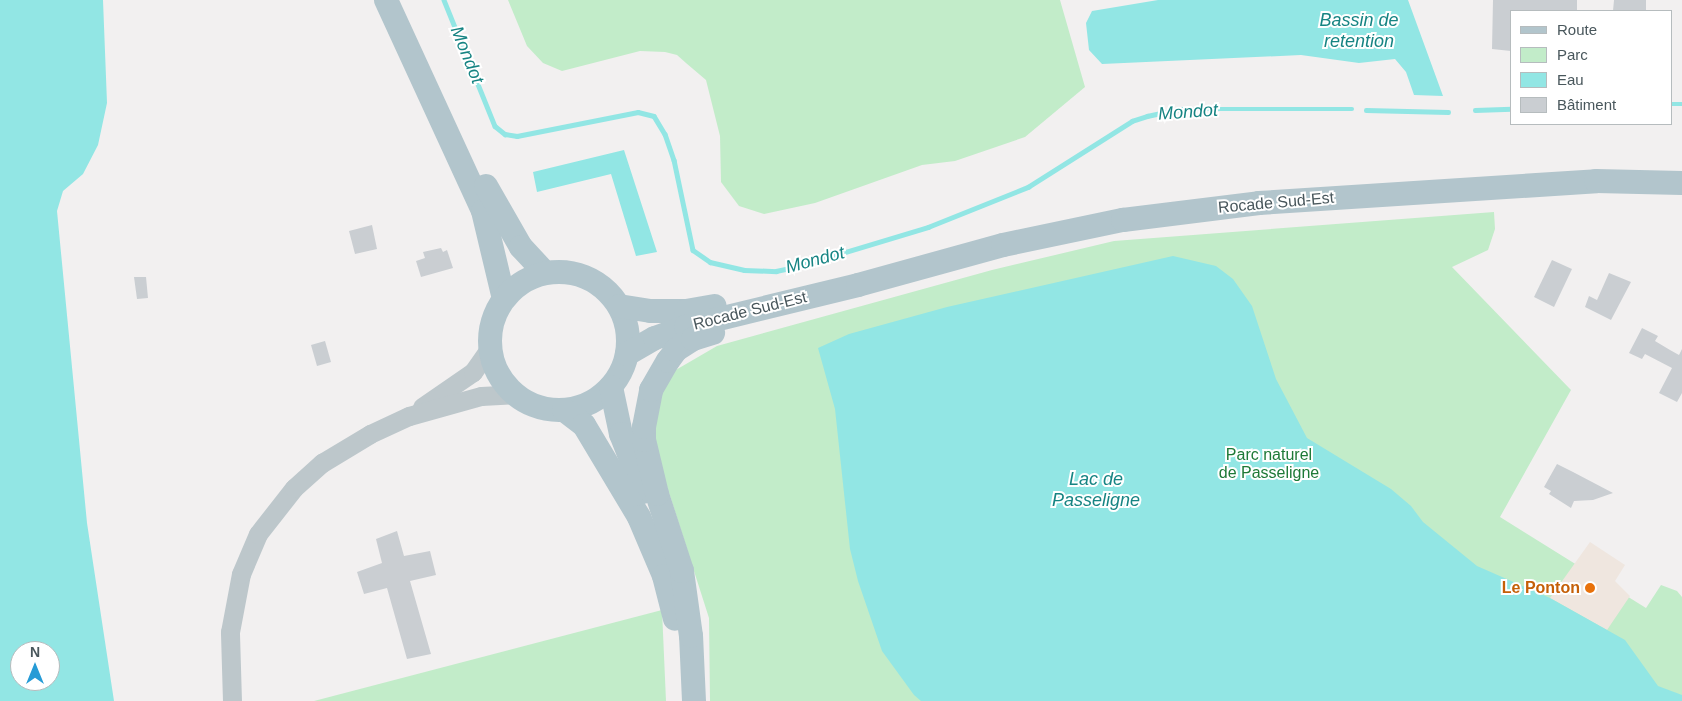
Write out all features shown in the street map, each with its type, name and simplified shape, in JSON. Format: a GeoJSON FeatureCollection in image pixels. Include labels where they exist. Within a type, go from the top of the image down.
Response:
{"type":"FeatureCollection","features":[{"type":"Feature","properties":{"kind":"main road"},"geometry":{"type":"LineString","coordinates":[[386,0],[483,211],[504,299]]}},
{"type":"Feature","properties":{"kind":"main road"},"geometry":{"type":"LineString","coordinates":[[396,0],[492,200],[521,247],[545,273]]}},
{"type":"Feature","properties":{"kind":"main road","name":"Rocade Sud-Est"},"geometry":{"type":"LineString","coordinates":[[627,354],[679,329],[1003,245],[1123,220],[1259,203],[1596,181],[1682,183]]}},
{"type":"Feature","properties":{"kind":"main road"},"geometry":{"type":"LineString","coordinates":[[566,272],[587,278],[606,290],[619,306],[628,329],[627,354],[621,372],[611,387],[590,402],[564,410],[538,406],[515,394],[494,365],[490,348],[490,330],[504,299],[516,287],[545,273],[566,272]]}},
{"type":"Feature","properties":{"kind":"main road"},"geometry":{"type":"LineString","coordinates":[[694,701],[691,636],[682,571],[657,494],[644,440],[651,390],[676,350],[693,339],[854,295],[876,279]]}},
{"type":"Feature","properties":{"kind":"main road","name":"Rocade Sud-Est"},"geometry":{"type":"LineString","coordinates":[[619,306],[651,311],[686,311],[876,279]]}},
{"type":"Feature","properties":{"kind":"main road"},"geometry":{"type":"LineString","coordinates":[[611,387],[621,434],[674,571],[691,636]]}},
{"type":"Feature","properties":{"kind":"main road"},"geometry":{"type":"LineString","coordinates":[[564,410],[584,425],[597,444],[639,517],[664,576],[678,631],[682,701]]}},
{"type":"Feature","properties":{"kind":"street"},"geometry":{"type":"LineString","coordinates":[[409,416],[473,372],[490,348]]}},
{"type":"Feature","properties":{"kind":"street"},"geometry":{"type":"LineString","coordinates":[[232,701],[230,632],[234,599],[258,534],[294,488],[322,464],[370,434],[409,416],[481,396],[515,394]]}},
{"type":"Feature","properties":{"kind":"green space"},"geometry":{"type":"Polygon","coordinates":[[[508,0],[1060,0],[1085,87],[1025,137],[955,161],[922,165],[815,203],[764,214],[739,206],[721,182],[720,136],[706,80],[677,55],[665,52],[640,51],[562,71],[543,63],[527,46],[508,0]]]}},
{"type":"Feature","properties":{"kind":"green space","name":"Lac de Passeligne"},"geometry":{"type":"Polygon","coordinates":[[[1494,212],[1495,229],[1488,250],[1452,267],[1571,390],[1500,517],[1646,608],[1661,585],[1677,591],[1682,597],[1682,701],[710,701],[709,618],[656,452],[652,408],[674,371],[717,346],[992,270],[1114,241],[1494,212]]]}},
{"type":"Feature","properties":{"kind":"green space"},"geometry":{"type":"Polygon","coordinates":[[[662,610],[666,701],[314,701],[662,610]]]}},
{"type":"Feature","properties":{"kind":"sand","name":"Le Ponton"},"geometry":{"type":"Polygon","coordinates":[[[1590,542],[1625,565],[1615,581],[1630,596],[1607,630],[1550,598],[1590,542]]]}},
{"type":"Feature","properties":{"kind":"water"},"geometry":{"type":"Polygon","coordinates":[[[0,0],[103,0],[107,103],[98,145],[83,174],[63,191],[57,211],[87,523],[114,701],[0,701],[0,0]]]}},
{"type":"Feature","properties":{"kind":"water","name":"Bassin de retention"},"geometry":{"type":"Polygon","coordinates":[[[1158,0],[1408,0],[1443,96],[1414,95],[1406,72],[1395,59],[1359,63],[1301,55],[1102,64],[1089,50],[1086,23],[1092,11],[1158,0]]]}},
{"type":"Feature","properties":{"kind":"water"},"geometry":{"type":"Polygon","coordinates":[[[624,150],[657,252],[636,256],[611,174],[537,192],[533,172],[624,150]]]}},
{"type":"Feature","properties":{"kind":"water","name":"Lac de Passeligne"},"geometry":{"type":"Polygon","coordinates":[[[1173,256],[1216,266],[1233,279],[1252,306],[1276,379],[1307,438],[1391,489],[1411,506],[1423,522],[1477,566],[1550,598],[1625,640],[1658,686],[1682,695],[1682,701],[921,701],[914,695],[882,651],[858,581],[850,549],[835,409],[818,348],[849,334],[947,307],[1173,256]]]}},
{"type":"Feature","properties":{"kind":"building"},"geometry":{"type":"Polygon","coordinates":[[[1493,0],[1577,0],[1577,10],[1510,10],[1510,51],[1492,49],[1493,0]]]}},
{"type":"Feature","properties":{"kind":"building"},"geometry":{"type":"Polygon","coordinates":[[[1614,0],[1646,0],[1646,10],[1613,10],[1614,0]]]}},
{"type":"Feature","properties":{"kind":"building"},"geometry":{"type":"Polygon","coordinates":[[[372,225],[377,249],[355,254],[349,231],[372,225]]]}},
{"type":"Feature","properties":{"kind":"building"},"geometry":{"type":"Polygon","coordinates":[[[441,248],[443,252],[447,250],[453,268],[421,277],[416,261],[425,258],[423,252],[441,248]]]}},
{"type":"Feature","properties":{"kind":"building"},"geometry":{"type":"Polygon","coordinates":[[[1552,260],[1572,269],[1554,307],[1534,297],[1552,260]]]}},
{"type":"Feature","properties":{"kind":"building"},"geometry":{"type":"Polygon","coordinates":[[[1609,273],[1631,282],[1611,320],[1585,307],[1589,296],[1597,300],[1609,273]]]}},
{"type":"Feature","properties":{"kind":"building"},"geometry":{"type":"Polygon","coordinates":[[[134,277],[146,277],[148,298],[137,299],[134,277]]]}},
{"type":"Feature","properties":{"kind":"building"},"geometry":{"type":"Polygon","coordinates":[[[1642,328],[1658,336],[1655,341],[1679,355],[1682,349],[1682,393],[1677,402],[1659,393],[1672,368],[1645,354],[1642,359],[1629,353],[1642,328]]]}},
{"type":"Feature","properties":{"kind":"building"},"geometry":{"type":"Polygon","coordinates":[[[325,341],[331,362],[317,366],[311,345],[325,341]]]}},
{"type":"Feature","properties":{"kind":"building"},"geometry":{"type":"Polygon","coordinates":[[[1557,464],[1613,493],[1593,500],[1574,501],[1571,508],[1549,494],[1551,491],[1544,487],[1557,464]]]}},
{"type":"Feature","properties":{"kind":"building"},"geometry":{"type":"Polygon","coordinates":[[[397,531],[404,556],[430,551],[436,575],[410,581],[431,654],[407,659],[387,588],[364,594],[357,572],[382,563],[376,539],[397,531]]]}},
{"type":"Feature","properties":{"kind":"waterway","name":"Mondot"},"geometry":{"type":"LineString","coordinates":[[444,0],[495,126],[505,134],[517,136],[638,112],[654,116],[665,134],[674,160],[693,250],[710,262],[744,270],[776,271],[799,266],[928,227],[1028,187],[1132,121],[1147,116],[1179,109],[1352,109]]}},
{"type":"Feature","properties":{"kind":"waterway"},"geometry":{"type":"LineString","coordinates":[[1672,104],[1682,104]]}},
{"type":"Feature","properties":{"kind":"waterway"},"geometry":{"type":"LineString","coordinates":[[1475,110],[1510,109]]}},
{"type":"Feature","properties":{"kind":"waterway"},"geometry":{"type":"LineString","coordinates":[[1366,110],[1448,112]]}},
{"type":"Feature","properties":{"kind":"place","name":"Le Ponton"},"geometry":{"type":"Point","coordinates":[1590,588]}},
{"type":"Feature","properties":{"kind":"park label","name":"Parc naturel de Passeligne"},"geometry":{"type":"Point","coordinates":[1269,464]}}]}
